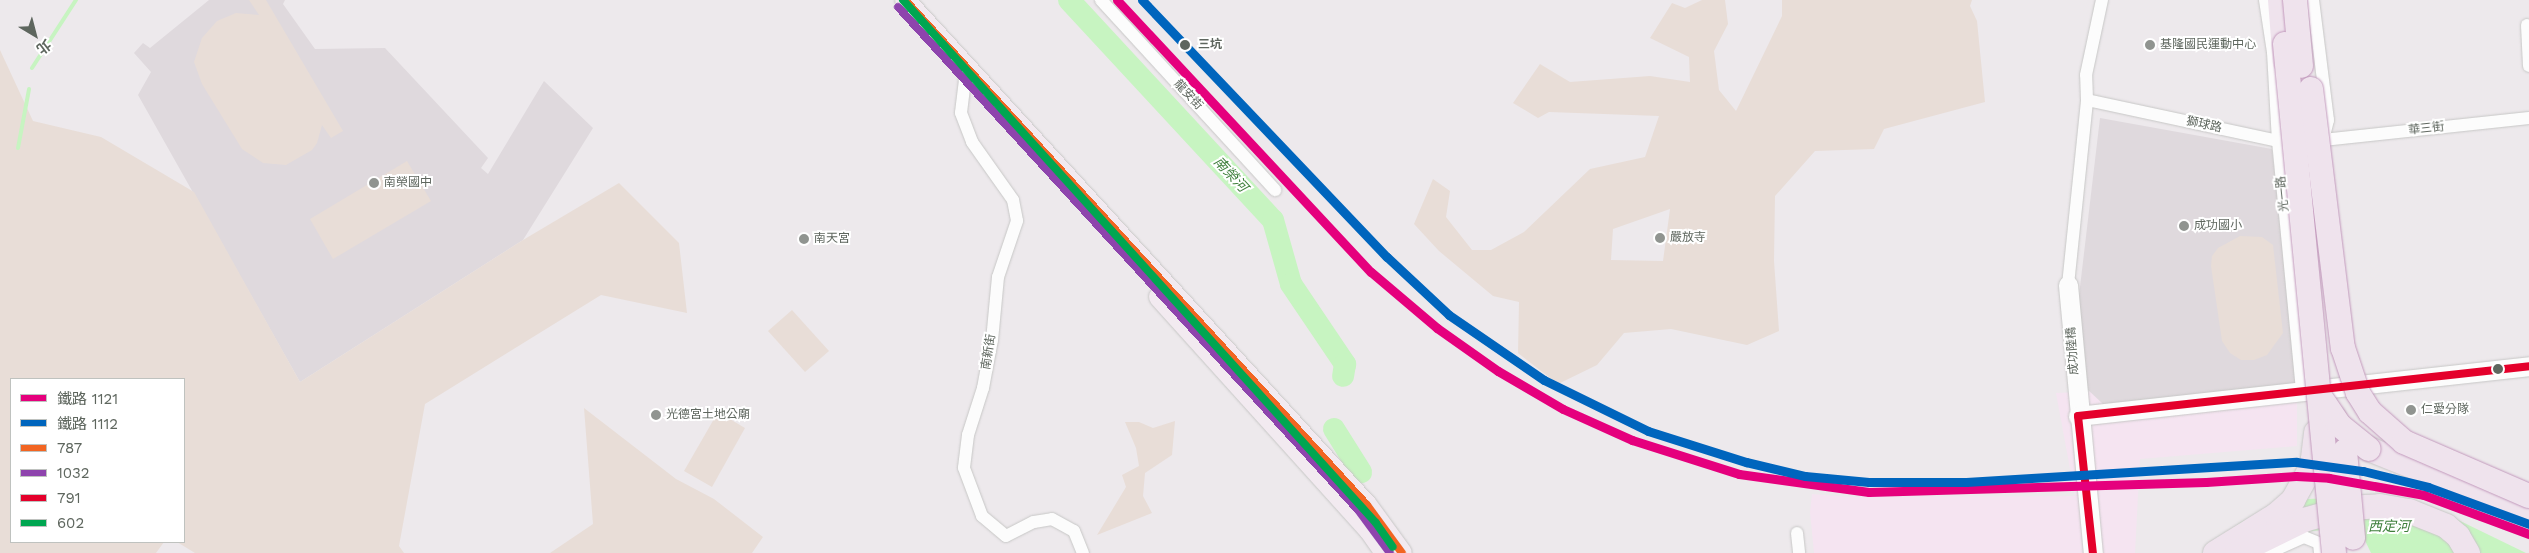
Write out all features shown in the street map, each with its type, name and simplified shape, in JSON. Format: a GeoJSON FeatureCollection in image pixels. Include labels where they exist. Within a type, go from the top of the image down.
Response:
{"type":"FeatureCollection","features":[{"type":"Feature","properties":{"kind":"highway"},"geometry":{"type":"LineString","coordinates":[[2215,553],[2276,515],[2299,492],[2314,457],[2304,385],[2285,44],[2280,0]]}},
{"type":"Feature","properties":{"kind":"highway"},"geometry":{"type":"LineString","coordinates":[[2296,0],[2347,553]]}},
{"type":"Feature","properties":{"kind":"highway"},"geometry":{"type":"LineString","coordinates":[[2296,0],[2343,348],[2358,393],[2370,412],[2404,442],[2529,496]]}},
{"type":"Feature","properties":{"kind":"highway"},"geometry":{"type":"LineString","coordinates":[[2285,44],[2285,123],[2305,340],[2309,370],[2321,399],[2339,425],[2369,449],[2529,513]]}},
{"type":"Feature","properties":{"kind":"highway"},"geometry":{"type":"LineString","coordinates":[[2304,385],[2334,553]]}},
{"type":"Feature","properties":{"kind":"highway"},"geometry":{"type":"LineString","coordinates":[[2334,418],[2345,451],[2356,553]]}},
{"type":"Feature","properties":{"kind":"highway"},"geometry":{"type":"LineString","coordinates":[[2237,553],[2304,520],[2365,506],[2395,508],[2433,520],[2452,530],[2468,553]]}},
{"type":"Feature","properties":{"kind":"main road"},"geometry":{"type":"LineString","coordinates":[[889,0],[969,77],[1367,505],[1402,553]]}},
{"type":"Feature","properties":{"kind":"main road"},"geometry":{"type":"LineString","coordinates":[[904,0],[969,77],[1369,530],[1385,553]]}},
{"type":"Feature","properties":{"kind":"street","name":"龍安街"},"geometry":{"type":"LineString","coordinates":[[1101,0],[1275,190]]}},
{"type":"Feature","properties":{"kind":"street"},"geometry":{"type":"LineString","coordinates":[[2068,285],[2086,100],[2086,75],[2102,0]]}},
{"type":"Feature","properties":{"kind":"street","name":"光一路"},"geometry":{"type":"LineString","coordinates":[[2265,0],[2273,52],[2278,141],[2304,385]]}},
{"type":"Feature","properties":{"kind":"street"},"geometry":{"type":"LineString","coordinates":[[2313,0],[2328,120],[2323,140],[2355,385]]}},
{"type":"Feature","properties":{"kind":"street"},"geometry":{"type":"LineString","coordinates":[[2527,25],[2529,66]]}},
{"type":"Feature","properties":{"kind":"street","name":"南新街"},"geometry":{"type":"LineString","coordinates":[[969,77],[961,113],[972,142],[1013,200],[1017,221],[998,277],[992,340],[983,388],[968,435],[964,468],[982,516],[1006,536],[1034,522],[1052,518],[1074,531],[1083,553]]}},
{"type":"Feature","properties":{"kind":"street","name":"獅球路"},"geometry":{"type":"LineString","coordinates":[[2086,100],[2278,141],[2323,140]]}},
{"type":"Feature","properties":{"kind":"street","name":"華三街"},"geometry":{"type":"LineString","coordinates":[[2323,140],[2529,118]]}},
{"type":"Feature","properties":{"kind":"street","name":"成功陸橋"},"geometry":{"type":"LineString","coordinates":[[2068,285],[2078,416],[2093,553]]}},
{"type":"Feature","properties":{"kind":"street"},"geometry":{"type":"LineString","coordinates":[[2078,416],[2304,385],[2355,385],[2529,366]]}},
{"type":"Feature","properties":{"kind":"street"},"geometry":{"type":"LineString","coordinates":[[1797,533],[1799,553]]}},
{"type":"Feature","properties":{"kind":"street"},"geometry":{"type":"LineString","coordinates":[[2268,553],[2297,538],[2314,540],[2319,543],[2320,553]]}},
{"type":"Feature","properties":{"kind":"shaded area","name":"南榮國中"},"geometry":{"type":"Polygon","coordinates":[[[209,0],[285,0],[283,4],[315,49],[385,48],[488,158],[481,168],[488,174],[544,81],[593,128],[523,240],[300,382],[138,95],[151,72],[134,53],[143,43],[150,48],[209,0]]]}},
{"type":"Feature","properties":{"kind":"shaded area"},"geometry":{"type":"Polygon","coordinates":[[[249,0],[266,0],[343,131],[331,138],[322,125],[317,143],[312,150],[286,165],[263,163],[242,149],[202,84],[194,62],[202,38],[217,21],[236,13],[259,15],[249,0]]]}},
{"type":"Feature","properties":{"kind":"shaded area"},"geometry":{"type":"Polygon","coordinates":[[[1702,0],[1725,0],[1728,24],[1714,51],[1719,90],[1736,111],[1782,16],[1782,0],[1972,0],[1970,6],[1977,21],[1985,102],[1884,129],[1874,149],[1815,151],[1775,196],[1774,261],[1779,331],[1747,345],[1671,329],[1624,333],[1597,365],[1558,384],[1518,353],[1519,302],[1493,296],[1439,251],[1414,224],[1433,179],[1450,191],[1446,217],[1472,250],[1491,250],[1524,232],[1590,169],[1645,157],[1659,116],[1549,112],[1538,118],[1513,103],[1540,64],[1570,82],[1650,76],[1690,82],[1689,57],[1650,38],[1672,3],[1685,8],[1702,0]],[[1670,209],[1613,229],[1611,260],[1663,261],[1670,209]]]}},
{"type":"Feature","properties":{"kind":"shaded area"},"geometry":{"type":"Polygon","coordinates":[[[0,50],[33,121],[101,137],[194,192],[300,382],[523,240],[619,183],[679,243],[687,313],[601,295],[425,404],[399,546],[404,553],[195,553],[179,543],[185,543],[185,378],[10,378],[10,543],[163,543],[156,553],[0,553],[0,50]]]}},
{"type":"Feature","properties":{"kind":"shaded area","name":"成功國小"},"geometry":{"type":"Polygon","coordinates":[[[2100,118],[2272,149],[2297,384],[2103,404],[2087,389],[2078,304],[2100,118]]]}},
{"type":"Feature","properties":{"kind":"shaded area"},"geometry":{"type":"Polygon","coordinates":[[[407,161],[431,201],[333,259],[310,219],[407,161]]]}},
{"type":"Feature","properties":{"kind":"shaded area"},"geometry":{"type":"Polygon","coordinates":[[[2240,236],[2262,237],[2273,245],[2283,333],[2267,355],[2254,360],[2241,360],[2230,353],[2222,341],[2211,266],[2212,256],[2218,248],[2240,236]]]}},
{"type":"Feature","properties":{"kind":"shaded area"},"geometry":{"type":"Polygon","coordinates":[[[792,310],[829,351],[805,372],[768,331],[792,310]]]}},
{"type":"Feature","properties":{"kind":"shaded area"},"geometry":{"type":"Polygon","coordinates":[[[2297,384],[2297,446],[2140,459],[2135,553],[1814,553],[1810,512],[1812,494],[1848,497],[2075,496],[2056,393],[2297,384]]]}},
{"type":"Feature","properties":{"kind":"shaded area"},"geometry":{"type":"Polygon","coordinates":[[[584,408],[676,479],[714,499],[763,537],[752,553],[550,553],[593,524],[584,408]]]}},
{"type":"Feature","properties":{"kind":"shaded area"},"geometry":{"type":"Polygon","coordinates":[[[718,412],[745,428],[712,487],[684,471],[718,412]]]}},
{"type":"Feature","properties":{"kind":"shaded area"},"geometry":{"type":"Polygon","coordinates":[[[1175,421],[1172,455],[1145,473],[1143,496],[1152,513],[1097,535],[1126,487],[1122,475],[1139,466],[1136,448],[1125,422],[1139,422],[1153,428],[1175,421]]]}},
{"type":"Feature","properties":{"kind":"water","name":"西定河"},"geometry":{"type":"Polygon","coordinates":[[[2355,497],[2452,517],[2526,553],[2371,553],[2358,526],[2214,542],[2241,522],[2280,504],[2308,499],[2355,497]]]}},
{"type":"Feature","properties":{"kind":"waterway"},"geometry":{"type":"LineString","coordinates":[[32,68],[76,0]]}},
{"type":"Feature","properties":{"kind":"waterway","name":"南榮河"},"geometry":{"type":"LineString","coordinates":[[1069,0],[1273,220],[1291,284],[1345,364],[1343,376]]}},
{"type":"Feature","properties":{"kind":"waterway"},"geometry":{"type":"LineString","coordinates":[[18,148],[29,89]]}},
{"type":"Feature","properties":{"kind":"waterway","name":"南榮河"},"geometry":{"type":"LineString","coordinates":[[1334,429],[1361,472]]}},
{"type":"Feature","properties":{"kind":"rail line","name":"1121"},"geometry":{"type":"LineString","coordinates":[[1117,0],[1371,272],[1437,328],[1498,371],[1563,409],[1632,440],[1739,474],[1869,492],[2206,482],[2296,476],[2329,478],[2424,495],[2529,534]]}},
{"type":"Feature","properties":{"kind":"rail line","name":"1112"},"geometry":{"type":"LineString","coordinates":[[1142,0],[1387,257],[1449,315],[1544,380],[1648,431],[1746,462],[1805,476],[1869,482],[1966,482],[2296,462],[2363,471],[2428,487],[2529,524]]}},
{"type":"Feature","properties":{"kind":"transit line","name":"602"},"geometry":{"type":"LineString","coordinates":[[903,0],[1376,523],[1393,547]]}},
{"type":"Feature","properties":{"kind":"transit line","name":"787"},"geometry":{"type":"LineString","coordinates":[[905,0],[1367,505],[1402,553]]}},
{"type":"Feature","properties":{"kind":"transit line","name":"1032"},"geometry":{"type":"LineString","coordinates":[[898,7],[1359,511],[1390,553]]}},
{"type":"Feature","properties":{"kind":"transit line","name":"791"},"geometry":{"type":"LineString","coordinates":[[2078,416],[2529,366]]}},
{"type":"Feature","properties":{"kind":"transit line","name":"791"},"geometry":{"type":"LineString","coordinates":[[2078,416],[2093,553]]}},
{"type":"Feature","properties":{"kind":"place","name":"三坑"},"geometry":{"type":"Point","coordinates":[1185,45]}},
{"type":"Feature","properties":{"kind":"place","name":"基隆國民運動中心"},"geometry":{"type":"Point","coordinates":[2150,45]}},
{"type":"Feature","properties":{"kind":"place","name":"南榮國中"},"geometry":{"type":"Point","coordinates":[374,183]}},
{"type":"Feature","properties":{"kind":"place","name":"成功國小"},"geometry":{"type":"Point","coordinates":[2184,226]}},
{"type":"Feature","properties":{"kind":"place","name":"嚴放寺"},"geometry":{"type":"Point","coordinates":[1660,238]}},
{"type":"Feature","properties":{"kind":"place","name":"南天宮"},"geometry":{"type":"Point","coordinates":[804,239]}},
{"type":"Feature","properties":{"kind":"place","name":"仁愛分隊"},"geometry":{"type":"Point","coordinates":[2411,410]}},
{"type":"Feature","properties":{"kind":"place","name":"光德宮土地公廟"},"geometry":{"type":"Point","coordinates":[656,415]}}]}
